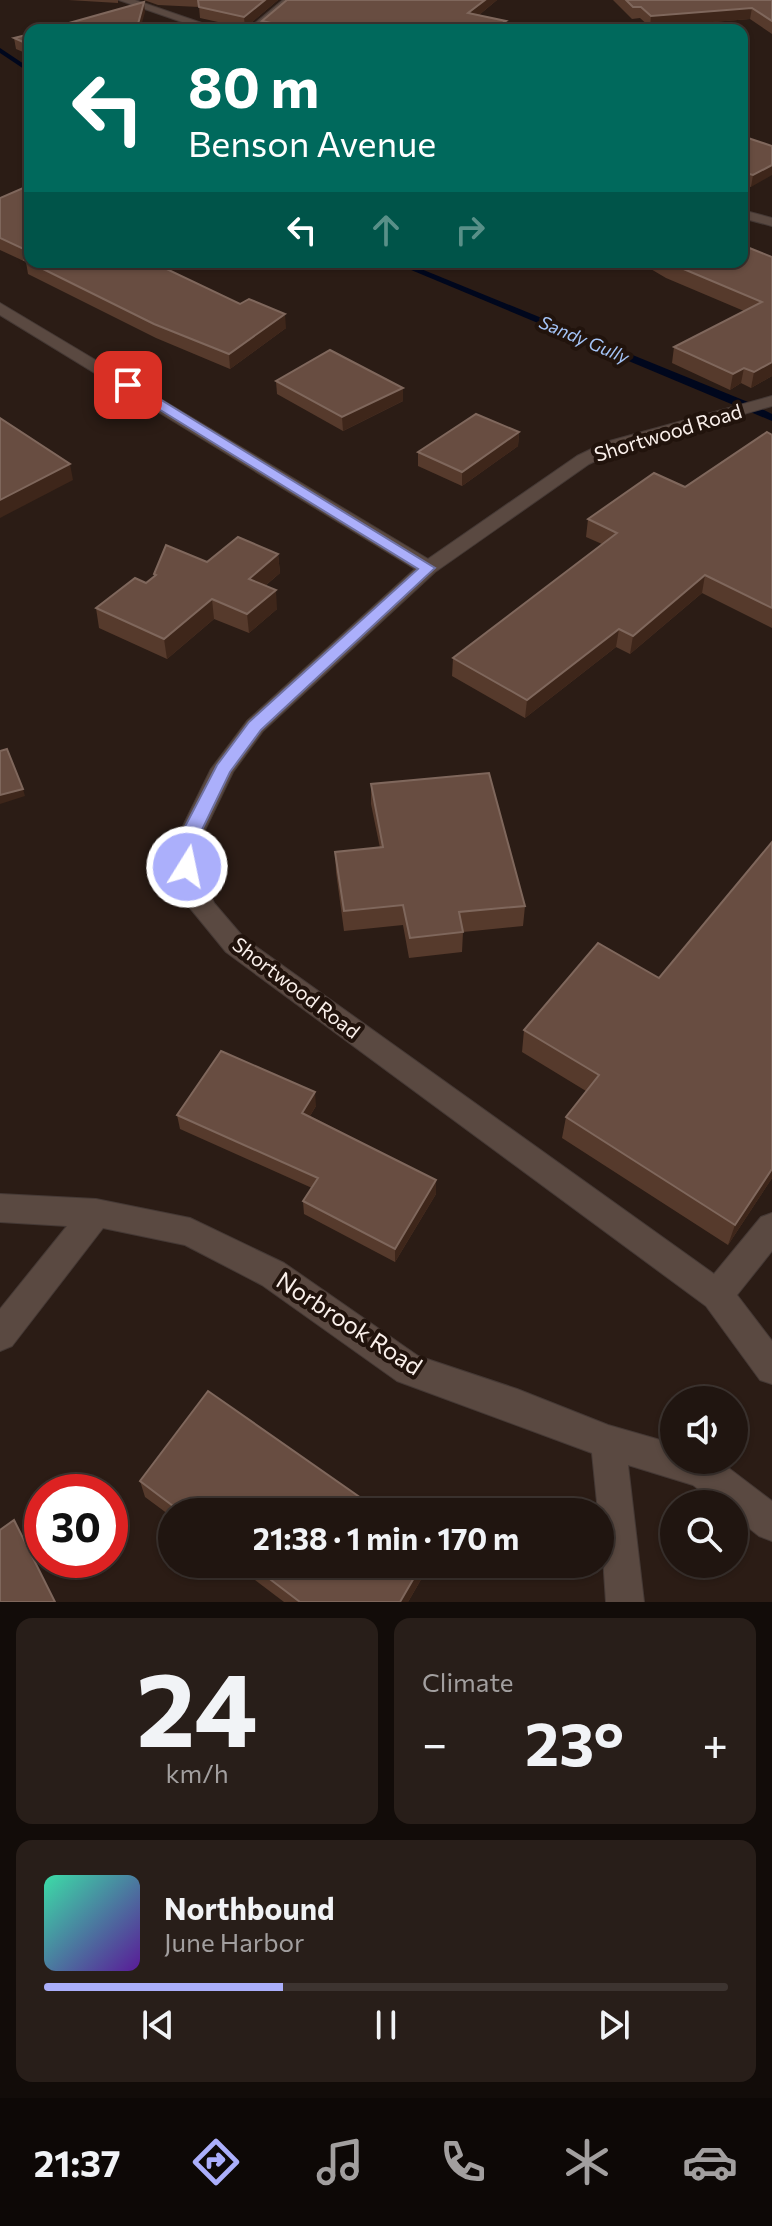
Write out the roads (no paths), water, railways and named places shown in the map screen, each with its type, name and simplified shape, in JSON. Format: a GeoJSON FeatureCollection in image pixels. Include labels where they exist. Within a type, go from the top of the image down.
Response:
{"type":"FeatureCollection","features":[{"type":"Feature","properties":{"kind":"street"},"geometry":{"type":"LineString","coordinates":[[124,0],[198,24]]}},
{"type":"Feature","properties":{"kind":"street"},"geometry":{"type":"LineString","coordinates":[[260,24],[290,0]]}},
{"type":"Feature","properties":{"kind":"street"},"geometry":{"type":"LineString","coordinates":[[748,216],[772,222]]}},
{"type":"Feature","properties":{"kind":"street"},"geometry":{"type":"LineString","coordinates":[[0,308],[428,568]]}},
{"type":"Feature","properties":{"kind":"street","name":"Shortwood Road"},"geometry":{"type":"LineString","coordinates":[[772,401],[612,446],[583,460],[428,568],[255,726],[223,769],[189,838],[187,867],[203,908],[235,945],[717,1295],[772,1368]]}},
{"type":"Feature","properties":{"kind":"street","name":"Norbrook Road"},"geometry":{"type":"LineString","coordinates":[[0,1208],[96,1213],[190,1232],[273,1274],[409,1369],[517,1406],[608,1442],[702,1470],[772,1523]]}},
{"type":"Feature","properties":{"kind":"street"},"geometry":{"type":"LineString","coordinates":[[0,1335],[96,1213]]}},
{"type":"Feature","properties":{"kind":"street"},"geometry":{"type":"LineString","coordinates":[[717,1295],[772,1227]]}},
{"type":"Feature","properties":{"kind":"street"},"geometry":{"type":"LineString","coordinates":[[608,1442],[625,1602]]}},
{"type":"Feature","properties":{"kind":"waterway","name":"Sandy Gully"},"geometry":{"type":"LineString","coordinates":[[0,50],[24,67]]}},
{"type":"Feature","properties":{"kind":"waterway","name":"Sandy Gully"},"geometry":{"type":"LineString","coordinates":[[411,268],[772,418]]}}]}
